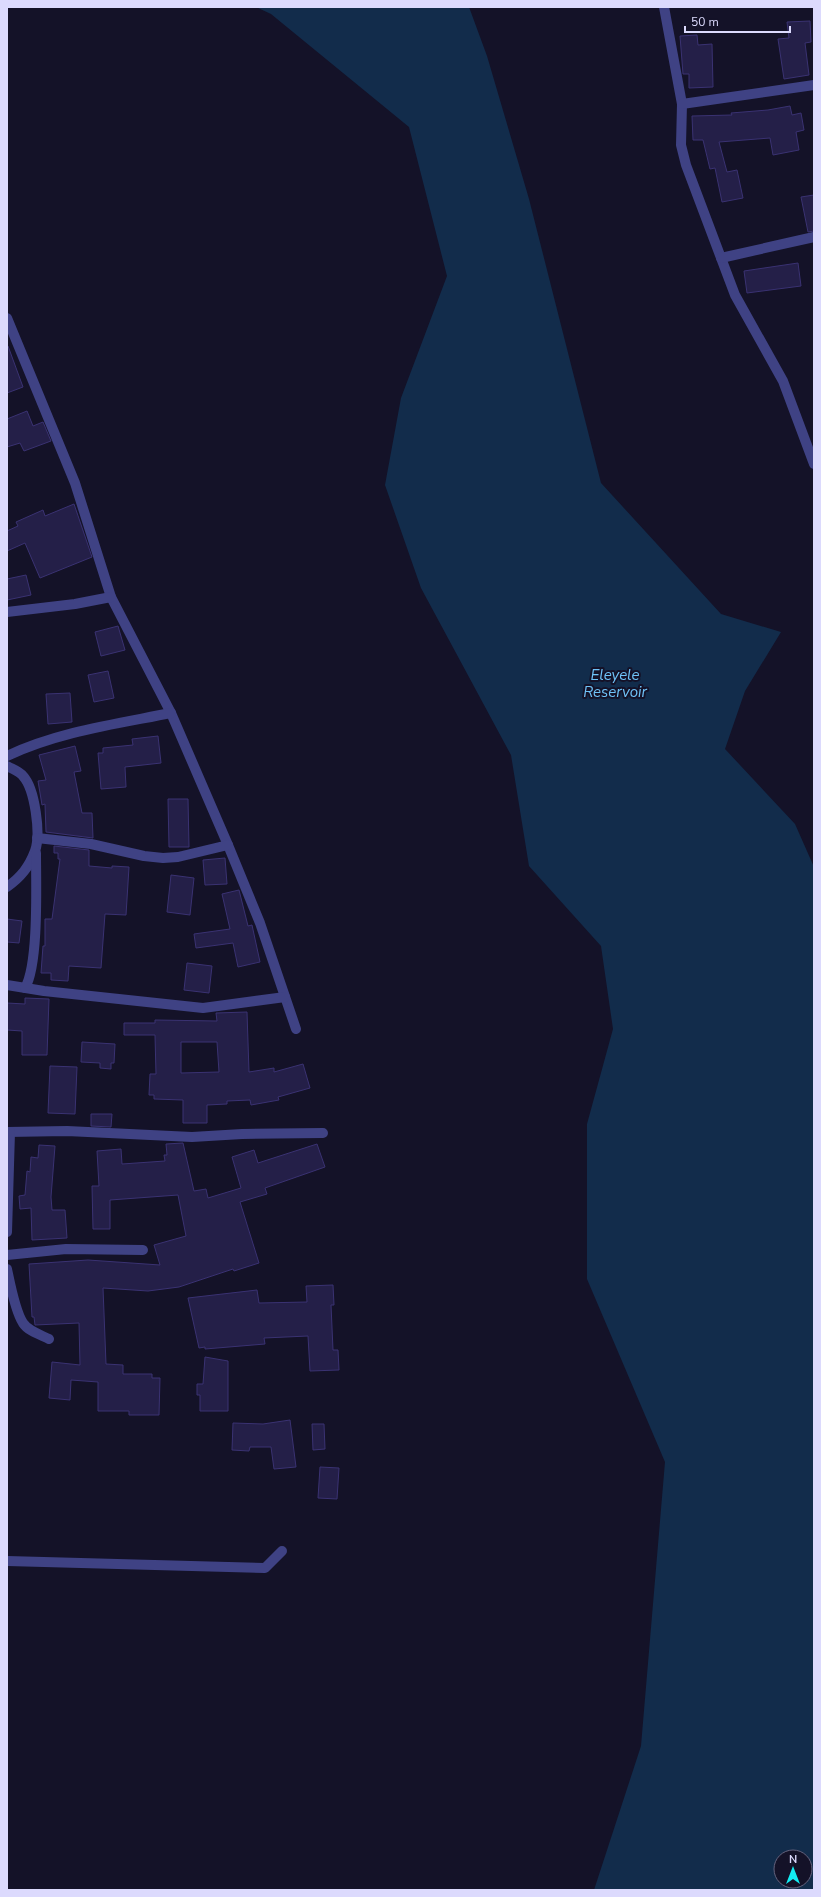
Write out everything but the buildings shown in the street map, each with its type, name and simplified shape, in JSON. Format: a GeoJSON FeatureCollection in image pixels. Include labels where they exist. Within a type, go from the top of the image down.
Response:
{"type":"FeatureCollection","features":[{"type":"Feature","properties":{"kind":"street"},"geometry":{"type":"LineString","coordinates":[[664,7],[682,104],[681,145],[686,165],[735,295],[783,381],[814,464]]}},
{"type":"Feature","properties":{"kind":"street"},"geometry":{"type":"LineString","coordinates":[[682,104],[814,85]]}},
{"type":"Feature","properties":{"kind":"street"},"geometry":{"type":"LineString","coordinates":[[721,258],[814,237]]}},
{"type":"Feature","properties":{"kind":"street"},"geometry":{"type":"LineString","coordinates":[[7,318],[75,483],[111,597],[171,713],[228,845],[260,923],[296,1029]]}},
{"type":"Feature","properties":{"kind":"street"},"geometry":{"type":"LineString","coordinates":[[7,612],[75,604],[111,597]]}},
{"type":"Feature","properties":{"kind":"street"},"geometry":{"type":"LineString","coordinates":[[7,756],[39,744],[77,733],[171,713]]}},
{"type":"Feature","properties":{"kind":"street"},"geometry":{"type":"LineString","coordinates":[[7,766],[24,777],[33,796],[37,838],[34,937],[30,979],[25,988]]}},
{"type":"Feature","properties":{"kind":"street"},"geometry":{"type":"LineString","coordinates":[[37,838],[91,844],[144,856],[164,858],[178,857],[228,845]]}},
{"type":"Feature","properties":{"kind":"street"},"geometry":{"type":"LineString","coordinates":[[7,887],[20,877],[28,866],[36,849]]}},
{"type":"Feature","properties":{"kind":"street"},"geometry":{"type":"LineString","coordinates":[[7,985],[141,1003],[203,1008],[285,997]]}},
{"type":"Feature","properties":{"kind":"street"},"geometry":{"type":"LineString","coordinates":[[7,1232],[8,1132],[67,1131],[192,1137],[242,1134],[323,1133]]}},
{"type":"Feature","properties":{"kind":"street"},"geometry":{"type":"LineString","coordinates":[[7,1255],[66,1249],[142,1250]]}},
{"type":"Feature","properties":{"kind":"street"},"geometry":{"type":"LineString","coordinates":[[7,1269],[11,1290],[23,1323],[28,1328],[49,1339]]}},
{"type":"Feature","properties":{"kind":"street"},"geometry":{"type":"LineString","coordinates":[[7,1561],[265,1568],[282,1552]]}},
{"type":"Feature","properties":{"kind":"water","name":"Eleyele Reservoir"},"geometry":{"type":"Polygon","coordinates":[[[256,7],[469,7],[487,56],[529,199],[601,483],[721,614],[781,632],[745,691],[725,749],[795,824],[814,867],[814,1890],[594,1890],[641,1746],[665,1462],[587,1279],[587,1124],[613,1029],[601,946],[529,866],[511,755],[421,588],[385,485],[401,398],[447,276],[409,127],[271,14],[256,7]]]}}]}
